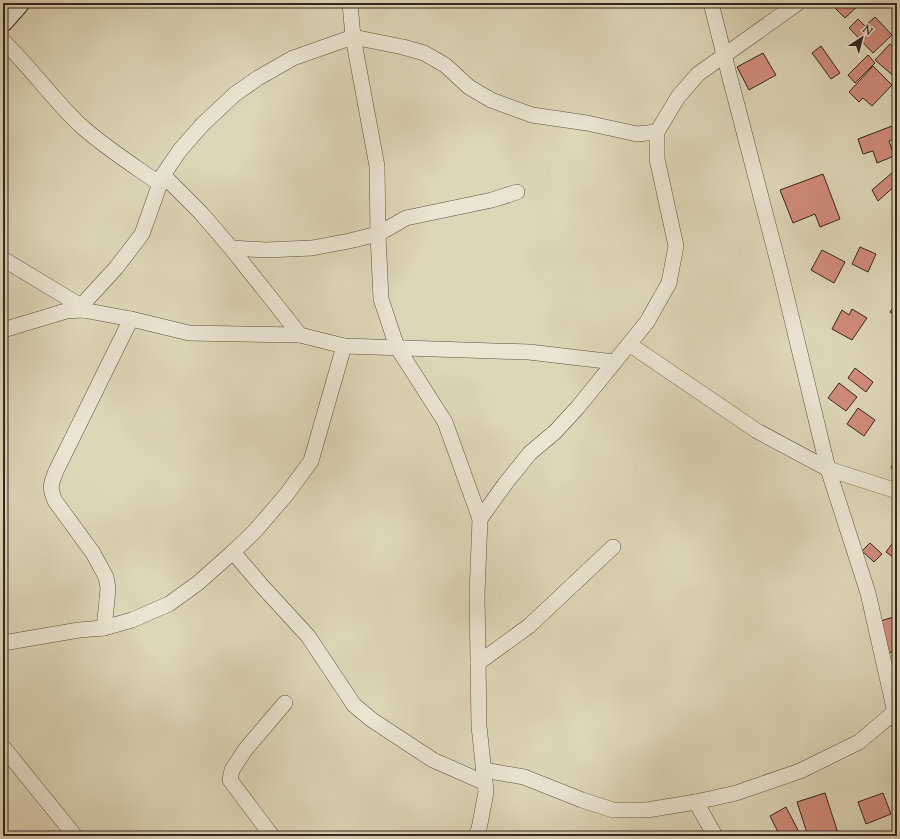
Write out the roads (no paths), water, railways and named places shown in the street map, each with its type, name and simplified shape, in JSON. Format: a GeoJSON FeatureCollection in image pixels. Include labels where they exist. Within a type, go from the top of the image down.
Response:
{"type":"FeatureCollection","features":[{"type":"Feature","properties":{"kind":"street"},"geometry":{"type":"LineString","coordinates":[[3,20],[18,3]]}},
{"type":"Feature","properties":{"kind":"street"},"geometry":{"type":"LineString","coordinates":[[350,3],[353,37],[377,166],[381,299],[397,347],[445,422],[480,519],[477,594],[479,726],[486,792],[479,829],[476,836]]}},
{"type":"Feature","properties":{"kind":"street"},"geometry":{"type":"LineString","coordinates":[[233,552],[308,636],[354,704],[372,720],[433,760],[484,777],[524,777],[582,800],[614,810],[647,810],[696,802],[736,793],[800,771],[859,742],[896,714],[868,593],[828,469],[780,270],[711,3]]}},
{"type":"Feature","properties":{"kind":"street"},"geometry":{"type":"LineString","coordinates":[[480,519],[505,484],[530,453],[568,418],[647,322],[669,283],[676,246],[657,159],[657,132],[678,97],[698,74],[798,3]]}},
{"type":"Feature","properties":{"kind":"street"},"geometry":{"type":"LineString","coordinates":[[3,330],[66,310],[82,308],[116,268],[142,234],[162,179],[180,150],[203,124],[236,94],[258,78],[293,58],[353,37],[403,47],[424,53],[445,65],[469,87],[491,100],[532,115],[587,123],[637,134],[657,132]]}},
{"type":"Feature","properties":{"kind":"street"},"geometry":{"type":"LineString","coordinates":[[3,41],[20,57],[79,124],[112,151],[162,179],[200,213],[231,248],[300,335]]}},
{"type":"Feature","properties":{"kind":"street"},"geometry":{"type":"LineString","coordinates":[[231,248],[266,250],[312,248],[378,234],[406,218],[492,200],[517,192]]}},
{"type":"Feature","properties":{"kind":"street"},"geometry":{"type":"LineString","coordinates":[[3,259],[82,308],[190,333],[300,335],[344,346],[530,352],[614,362]]}},
{"type":"Feature","properties":{"kind":"street"},"geometry":{"type":"LineString","coordinates":[[104,628],[108,588],[106,577],[93,553],[55,501],[51,491],[52,482],[56,471],[131,319]]}},
{"type":"Feature","properties":{"kind":"street"},"geometry":{"type":"LineString","coordinates":[[629,344],[757,431],[828,469],[897,491]]}},
{"type":"Feature","properties":{"kind":"street"},"geometry":{"type":"LineString","coordinates":[[3,643],[79,630],[104,628],[132,620],[169,604],[198,583],[254,532],[286,495],[310,461],[344,346]]}},
{"type":"Feature","properties":{"kind":"street"},"geometry":{"type":"LineString","coordinates":[[478,663],[529,626],[614,547]]}},
{"type":"Feature","properties":{"kind":"street"},"geometry":{"type":"LineString","coordinates":[[272,836],[230,780],[232,770],[245,750],[285,703]]}},
{"type":"Feature","properties":{"kind":"street"},"geometry":{"type":"LineString","coordinates":[[3,747],[75,836]]}},
{"type":"Feature","properties":{"kind":"street"},"geometry":{"type":"LineString","coordinates":[[696,802],[715,836]]}}]}
